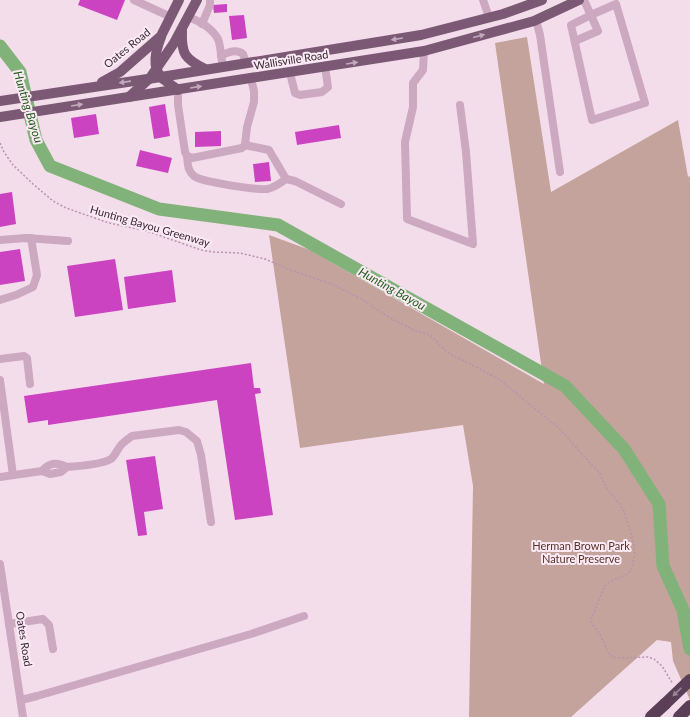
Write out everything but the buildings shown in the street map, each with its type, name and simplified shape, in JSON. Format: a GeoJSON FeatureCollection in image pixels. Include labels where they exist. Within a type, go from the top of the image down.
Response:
{"type":"FeatureCollection","features":[{"type":"Feature","properties":{"kind":"highway"},"geometry":{"type":"LineString","coordinates":[[651,717],[690,680]]}},
{"type":"Feature","properties":{"kind":"highway"},"geometry":{"type":"LineString","coordinates":[[679,717],[690,706]]}},
{"type":"Feature","properties":{"kind":"main road","name":"Oates Road"},"geometry":{"type":"LineString","coordinates":[[94,87],[120,72],[162,36],[179,0]]}},
{"type":"Feature","properties":{"kind":"main road"},"geometry":{"type":"LineString","coordinates":[[130,97],[150,78],[159,73],[197,0]]}},
{"type":"Feature","properties":{"kind":"main road","name":"Wallisville Road"},"geometry":{"type":"LineString","coordinates":[[159,73],[223,67],[421,35],[503,14],[542,0]]}},
{"type":"Feature","properties":{"kind":"main road","name":"Wallisville Road"},"geometry":{"type":"LineString","coordinates":[[2,117],[424,51],[536,20],[559,4],[579,0]]}},
{"type":"Feature","properties":{"kind":"main road"},"geometry":{"type":"LineString","coordinates":[[489,17],[494,32]]}},
{"type":"Feature","properties":{"kind":"main road"},"geometry":{"type":"LineString","coordinates":[[182,28],[181,44],[187,58],[194,64],[205,69]]}},
{"type":"Feature","properties":{"kind":"main road"},"geometry":{"type":"LineString","coordinates":[[421,35],[424,51]]}},
{"type":"Feature","properties":{"kind":"main road"},"geometry":{"type":"LineString","coordinates":[[162,36],[157,49],[156,60],[159,73],[178,90]]}},
{"type":"Feature","properties":{"kind":"main road"},"geometry":{"type":"LineString","coordinates":[[280,58],[287,73]]}},
{"type":"Feature","properties":{"kind":"main road"},"geometry":{"type":"LineString","coordinates":[[1,101],[150,78]]}},
{"type":"Feature","properties":{"kind":"street"},"geometry":{"type":"LineString","coordinates":[[134,0],[171,17]]}},
{"type":"Feature","properties":{"kind":"street"},"geometry":{"type":"LineString","coordinates":[[202,24],[210,5],[210,0]]}},
{"type":"Feature","properties":{"kind":"street"},"geometry":{"type":"LineString","coordinates":[[483,0],[489,17]]}},
{"type":"Feature","properties":{"kind":"street"},"geometry":{"type":"LineString","coordinates":[[576,41],[598,31],[584,0]]}},
{"type":"Feature","properties":{"kind":"street"},"geometry":{"type":"LineString","coordinates":[[616,4],[644,103],[592,120],[576,41],[571,25],[591,15],[616,4]]}},
{"type":"Feature","properties":{"kind":"street"},"geometry":{"type":"LineString","coordinates":[[188,17],[210,29],[218,38],[223,67]]}},
{"type":"Feature","properties":{"kind":"street"},"geometry":{"type":"LineString","coordinates":[[536,20],[540,35],[560,172]]}},
{"type":"Feature","properties":{"kind":"street"},"geometry":{"type":"LineString","coordinates":[[221,56],[229,52],[239,51],[243,54],[246,63]]}},
{"type":"Feature","properties":{"kind":"street"},"geometry":{"type":"LineString","coordinates":[[424,51],[423,70],[413,83],[413,107],[404,142],[407,219],[473,244],[466,152],[460,105]]}},
{"type":"Feature","properties":{"kind":"street"},"geometry":{"type":"LineString","coordinates":[[287,73],[295,93],[300,95],[322,92],[328,87],[325,67]]}},
{"type":"Feature","properties":{"kind":"street"},"geometry":{"type":"LineString","coordinates":[[245,145],[247,126],[254,102],[254,91],[251,78]]}},
{"type":"Feature","properties":{"kind":"street"},"geometry":{"type":"LineString","coordinates":[[178,90],[178,105],[188,169],[195,176],[218,183],[240,187],[267,189],[286,179],[295,181],[341,204]]}},
{"type":"Feature","properties":{"kind":"street"},"geometry":{"type":"LineString","coordinates":[[187,156],[192,158],[242,148],[245,145],[269,150],[286,179]]}},
{"type":"Feature","properties":{"kind":"street"},"geometry":{"type":"LineString","coordinates":[[0,240],[31,238],[68,241]]}},
{"type":"Feature","properties":{"kind":"street"},"geometry":{"type":"LineString","coordinates":[[0,300],[16,295],[33,287],[37,275],[31,238]]}},
{"type":"Feature","properties":{"kind":"street"},"geometry":{"type":"LineString","coordinates":[[0,359],[25,356],[27,358],[30,384]]}},
{"type":"Feature","properties":{"kind":"street"},"geometry":{"type":"LineString","coordinates":[[0,380],[13,475]]}},
{"type":"Feature","properties":{"kind":"street"},"geometry":{"type":"LineString","coordinates":[[0,477],[42,471],[50,474],[61,472],[67,467],[107,461],[112,458],[121,444],[132,436],[179,430],[191,435],[197,441],[201,455],[211,522]]}},
{"type":"Feature","properties":{"kind":"street","name":"Oates Road"},"geometry":{"type":"LineString","coordinates":[[0,564],[23,717]]}},
{"type":"Feature","properties":{"kind":"street"},"geometry":{"type":"LineString","coordinates":[[21,700],[251,634],[304,616]]}},
{"type":"Feature","properties":{"kind":"street"},"geometry":{"type":"LineString","coordinates":[[9,624],[43,619],[49,626],[53,649]]}},
{"type":"Feature","properties":{"kind":"path","name":"Hunting Bayou Greenway"},"geometry":{"type":"LineString","coordinates":[[0,143],[13,165],[28,179],[66,208],[86,216],[147,231],[201,250],[219,253],[240,253],[266,259],[288,269],[334,285],[361,299],[397,322],[416,331],[430,335],[450,354],[500,380],[556,425],[599,472],[607,489],[624,511],[634,544],[634,564],[631,571],[626,575],[609,582],[604,587],[598,606],[591,619],[592,624],[600,634],[609,654],[613,657],[648,657],[654,659],[662,666],[674,684]]}},
{"type":"Feature","properties":{"kind":"green space","name":"Herman Brown Park Nature Preserve"},"geometry":{"type":"Polygon","coordinates":[[[527,37],[551,192],[678,120],[688,177],[690,176],[690,700],[673,661],[671,642],[657,640],[571,717],[469,717],[473,486],[463,425],[300,448],[269,235],[310,250],[544,384],[495,43],[527,37]]]}},
{"type":"Feature","properties":{"kind":"waterway","name":"Hunting Bayou"},"geometry":{"type":"LineString","coordinates":[[0,46],[20,72],[36,140],[50,166],[159,209],[278,225],[565,386],[624,449],[659,504],[663,566],[683,610],[690,649]]}}]}
